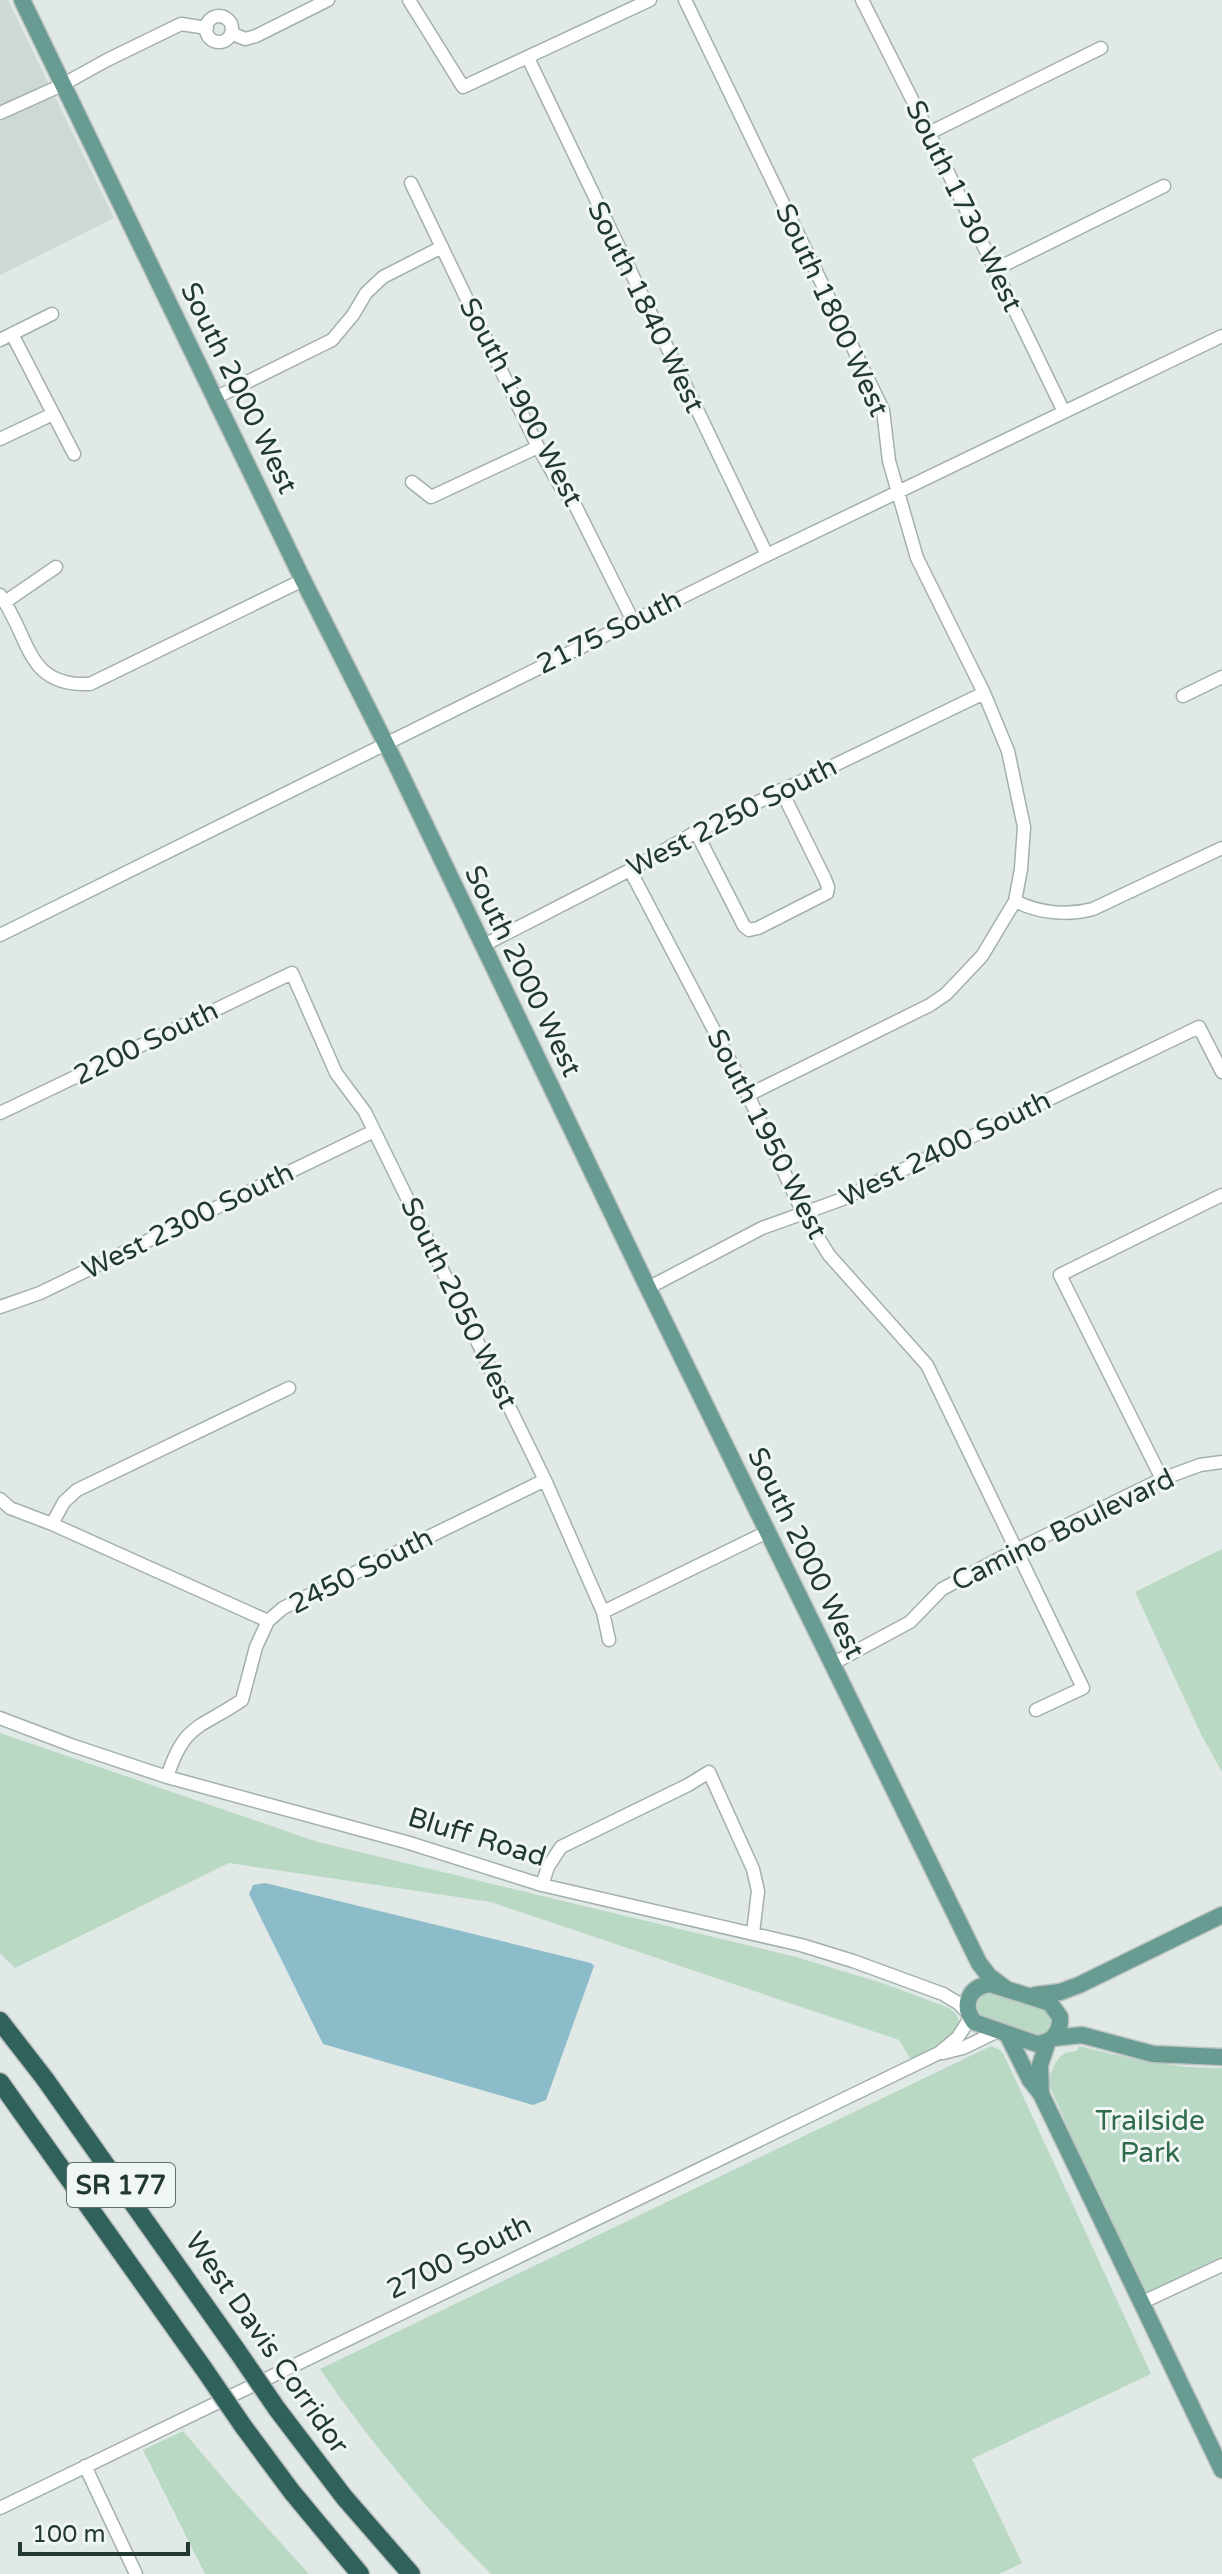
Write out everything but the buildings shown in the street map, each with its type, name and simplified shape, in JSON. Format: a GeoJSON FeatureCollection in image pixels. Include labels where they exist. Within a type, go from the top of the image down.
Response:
{"type":"FeatureCollection","features":[{"type":"Feature","properties":{"kind":"highway","name":"West Davis Corridor"},"geometry":{"type":"LineString","coordinates":[[0,2021],[69,2111],[277,2409],[344,2497],[411,2574]]}},
{"type":"Feature","properties":{"kind":"highway","name":"SR 177"},"geometry":{"type":"LineString","coordinates":[[0,2082],[243,2426],[292,2492],[360,2574]]}},
{"type":"Feature","properties":{"kind":"main road","name":"South 2000 West"},"geometry":{"type":"LineString","coordinates":[[22,0],[979,1963],[989,1976],[1005,1988]]}},
{"type":"Feature","properties":{"kind":"main road"},"geometry":{"type":"LineString","coordinates":[[1026,1995],[1050,1994],[1079,1985],[1222,1915]]}},
{"type":"Feature","properties":{"kind":"main road"},"geometry":{"type":"LineString","coordinates":[[979,1963],[973,1991],[967,2002],[969,2015],[978,2025],[1032,2043],[1072,2035],[1153,2054],[1222,2057]]}},
{"type":"Feature","properties":{"kind":"main road"},"geometry":{"type":"LineString","coordinates":[[973,1991],[990,1984],[1050,2003],[1076,2030],[1091,2037]]}},
{"type":"Feature","properties":{"kind":"main road"},"geometry":{"type":"LineString","coordinates":[[1041,2094],[1043,2052],[1059,2029],[1059,2014],[1068,1995],[1079,1985]]}},
{"type":"Feature","properties":{"kind":"main road"},"geometry":{"type":"LineString","coordinates":[[1002,2033],[1041,2094],[1218,2450],[1222,2470]]}},
{"type":"Feature","properties":{"kind":"street"},"geometry":{"type":"LineString","coordinates":[[231,33],[245,39],[256,36],[328,0]]}},
{"type":"Feature","properties":{"kind":"street"},"geometry":{"type":"LineString","coordinates":[[409,0],[463,87],[650,0]]}},
{"type":"Feature","properties":{"kind":"street","name":"South 1800 West"},"geometry":{"type":"LineString","coordinates":[[685,0],[883,410],[889,461],[917,558],[984,693],[1008,751],[1024,827],[1015,901]]}},
{"type":"Feature","properties":{"kind":"street","name":"South 1730 West"},"geometry":{"type":"LineString","coordinates":[[862,0],[1064,412]]}},
{"type":"Feature","properties":{"kind":"street"},"geometry":{"type":"LineString","coordinates":[[222,17],[229,21],[231,33],[224,40],[215,41],[208,36],[210,20],[222,17]]}},
{"type":"Feature","properties":{"kind":"street"},"geometry":{"type":"LineString","coordinates":[[0,113],[181,24],[207,28]]}},
{"type":"Feature","properties":{"kind":"street"},"geometry":{"type":"LineString","coordinates":[[929,133],[1101,48]]}},
{"type":"Feature","properties":{"kind":"street","name":"South 1840 West"},"geometry":{"type":"LineString","coordinates":[[528,58],[767,555]]}},
{"type":"Feature","properties":{"kind":"street","name":"South 1900 West"},"geometry":{"type":"LineString","coordinates":[[411,183],[538,447],[575,505],[633,621]]}},
{"type":"Feature","properties":{"kind":"street"},"geometry":{"type":"LineString","coordinates":[[994,270],[1164,186]]}},
{"type":"Feature","properties":{"kind":"street"},"geometry":{"type":"LineString","coordinates":[[215,398],[332,340],[366,293],[383,277],[442,247]]}},
{"type":"Feature","properties":{"kind":"street"},"geometry":{"type":"LineString","coordinates":[[0,340],[52,314]]}},
{"type":"Feature","properties":{"kind":"street"},"geometry":{"type":"LineString","coordinates":[[12,334],[74,454]]}},
{"type":"Feature","properties":{"kind":"street","name":"2175 South"},"geometry":{"type":"LineString","coordinates":[[0,935],[767,555],[1222,336]]}},
{"type":"Feature","properties":{"kind":"street"},"geometry":{"type":"LineString","coordinates":[[0,439],[53,414]]}},
{"type":"Feature","properties":{"kind":"street"},"geometry":{"type":"LineString","coordinates":[[412,482],[431,497],[538,447]]}},
{"type":"Feature","properties":{"kind":"street"},"geometry":{"type":"LineString","coordinates":[[56,567],[2,599],[43,672],[63,684],[90,684],[303,580]]}},
{"type":"Feature","properties":{"kind":"street"},"geometry":{"type":"LineString","coordinates":[[1183,696],[1222,677]]}},
{"type":"Feature","properties":{"kind":"street","name":"West 2250 South"},"geometry":{"type":"LineString","coordinates":[[482,946],[630,870],[696,832],[984,693]]}},
{"type":"Feature","properties":{"kind":"street"},"geometry":{"type":"LineString","coordinates":[[696,832],[744,926],[749,930],[758,928],[827,893],[825,879],[781,790]]}},
{"type":"Feature","properties":{"kind":"street"},"geometry":{"type":"LineString","coordinates":[[748,1095],[930,1005],[946,994],[982,956],[1015,901],[1055,913],[1075,914],[1093,909],[1222,848]]}},
{"type":"Feature","properties":{"kind":"street","name":"South 1950 West"},"geometry":{"type":"LineString","coordinates":[[630,870],[748,1095],[804,1215],[829,1255],[927,1365],[1083,1688],[1036,1710]]}},
{"type":"Feature","properties":{"kind":"street","name":"2200 South"},"geometry":{"type":"LineString","coordinates":[[0,1113],[292,973]]}},
{"type":"Feature","properties":{"kind":"street","name":"South 2050 West"},"geometry":{"type":"LineString","coordinates":[[292,973],[336,1073],[365,1112],[545,1480],[603,1612],[609,1640]]}},
{"type":"Feature","properties":{"kind":"street","name":"West 2400 South"},"geometry":{"type":"LineString","coordinates":[[648,1288],[762,1228],[840,1200],[1199,1027],[1222,1072]]}},
{"type":"Feature","properties":{"kind":"street","name":"West 2300 South"},"geometry":{"type":"LineString","coordinates":[[0,1307],[40,1293],[374,1131]]}},
{"type":"Feature","properties":{"kind":"street"},"geometry":{"type":"LineString","coordinates":[[1162,1479],[1060,1275],[1222,1195]]}},
{"type":"Feature","properties":{"kind":"street"},"geometry":{"type":"LineString","coordinates":[[52,1524],[64,1502],[77,1490],[289,1388]]}},
{"type":"Feature","properties":{"kind":"street","name":"Camino Boulevard"},"geometry":{"type":"LineString","coordinates":[[832,1664],[910,1622],[942,1589],[1016,1550],[1162,1479],[1200,1465],[1222,1462]]}},
{"type":"Feature","properties":{"kind":"street","name":"2450 South"},"geometry":{"type":"LineString","coordinates":[[167,1777],[184,1737],[242,1700],[256,1647],[268,1621],[283,1608],[545,1480]]}},
{"type":"Feature","properties":{"kind":"street"},"geometry":{"type":"LineString","coordinates":[[0,1499],[10,1508],[268,1621]]}},
{"type":"Feature","properties":{"kind":"street"},"geometry":{"type":"LineString","coordinates":[[603,1612],[767,1532]]}},
{"type":"Feature","properties":{"kind":"street","name":"Bluff Road"},"geometry":{"type":"LineString","coordinates":[[0,1718],[167,1777],[406,1842],[542,1885],[753,1933],[840,1957],[943,1994],[958,2003],[969,2015]]}},
{"type":"Feature","properties":{"kind":"street"},"geometry":{"type":"LineString","coordinates":[[542,1885],[548,1867],[561,1847],[709,1772],[753,1869],[758,1891],[753,1933]]}},
{"type":"Feature","properties":{"kind":"street","name":"Bluff Road"},"geometry":{"type":"LineString","coordinates":[[943,1994],[973,1991]]}},
{"type":"Feature","properties":{"kind":"street"},"geometry":{"type":"LineString","coordinates":[[939,2053],[958,2037],[969,2015]]}},
{"type":"Feature","properties":{"kind":"street"},"geometry":{"type":"LineString","coordinates":[[939,2053],[963,2048],[1002,2033]]}},
{"type":"Feature","properties":{"kind":"street","name":"2700 South"},"geometry":{"type":"LineString","coordinates":[[0,2508],[939,2053]]}},
{"type":"Feature","properties":{"kind":"street"},"geometry":{"type":"LineString","coordinates":[[1143,2302],[1222,2265]]}},
{"type":"Feature","properties":{"kind":"street"},"geometry":{"type":"LineString","coordinates":[[85,2466],[136,2574]]}},
{"type":"Feature","properties":{"kind":"shaded area"},"geometry":{"type":"Polygon","coordinates":[[[0,0],[8,0],[114,218],[0,275],[0,0]]]}},
{"type":"Feature","properties":{"kind":"green space"},"geometry":{"type":"Polygon","coordinates":[[[1222,1549],[1222,1772],[1135,1592],[1222,1549]]]}},
{"type":"Feature","properties":{"kind":"green space"},"geometry":{"type":"Polygon","coordinates":[[[0,1733],[318,1842],[796,1957],[885,1984],[949,2008],[960,2024],[950,2038],[911,2060],[899,2040],[491,1902],[229,1863],[15,1968],[0,1953],[0,1733]]]}},
{"type":"Feature","properties":{"kind":"green space"},"geometry":{"type":"Polygon","coordinates":[[[989,1992],[1044,2008],[1052,2018],[1049,2030],[1039,2036],[979,2017],[977,2002],[989,1992]]]}},
{"type":"Feature","properties":{"kind":"green space"},"geometry":{"type":"Polygon","coordinates":[[[991,2046],[1004,2055],[1151,2374],[972,2459],[1022,2563],[999,2574],[491,2574],[401,2476],[320,2369],[991,2046]]]}},
{"type":"Feature","properties":{"kind":"green space","name":"Trailside Park"},"geometry":{"type":"Polygon","coordinates":[[[1079,2046],[1168,2065],[1222,2068],[1222,2265],[1143,2302],[1048,2082],[1057,2060],[1065,2053],[1077,2051],[1079,2046]]]}},
{"type":"Feature","properties":{"kind":"green space"},"geometry":{"type":"Polygon","coordinates":[[[183,2431],[309,2574],[205,2574],[143,2450],[183,2431]]]}},
{"type":"Feature","properties":{"kind":"water"},"geometry":{"type":"Polygon","coordinates":[[[265,1883],[591,1963],[594,1966],[546,2100],[533,2105],[323,2044],[249,1894],[253,1885],[265,1883]]]}}]}
